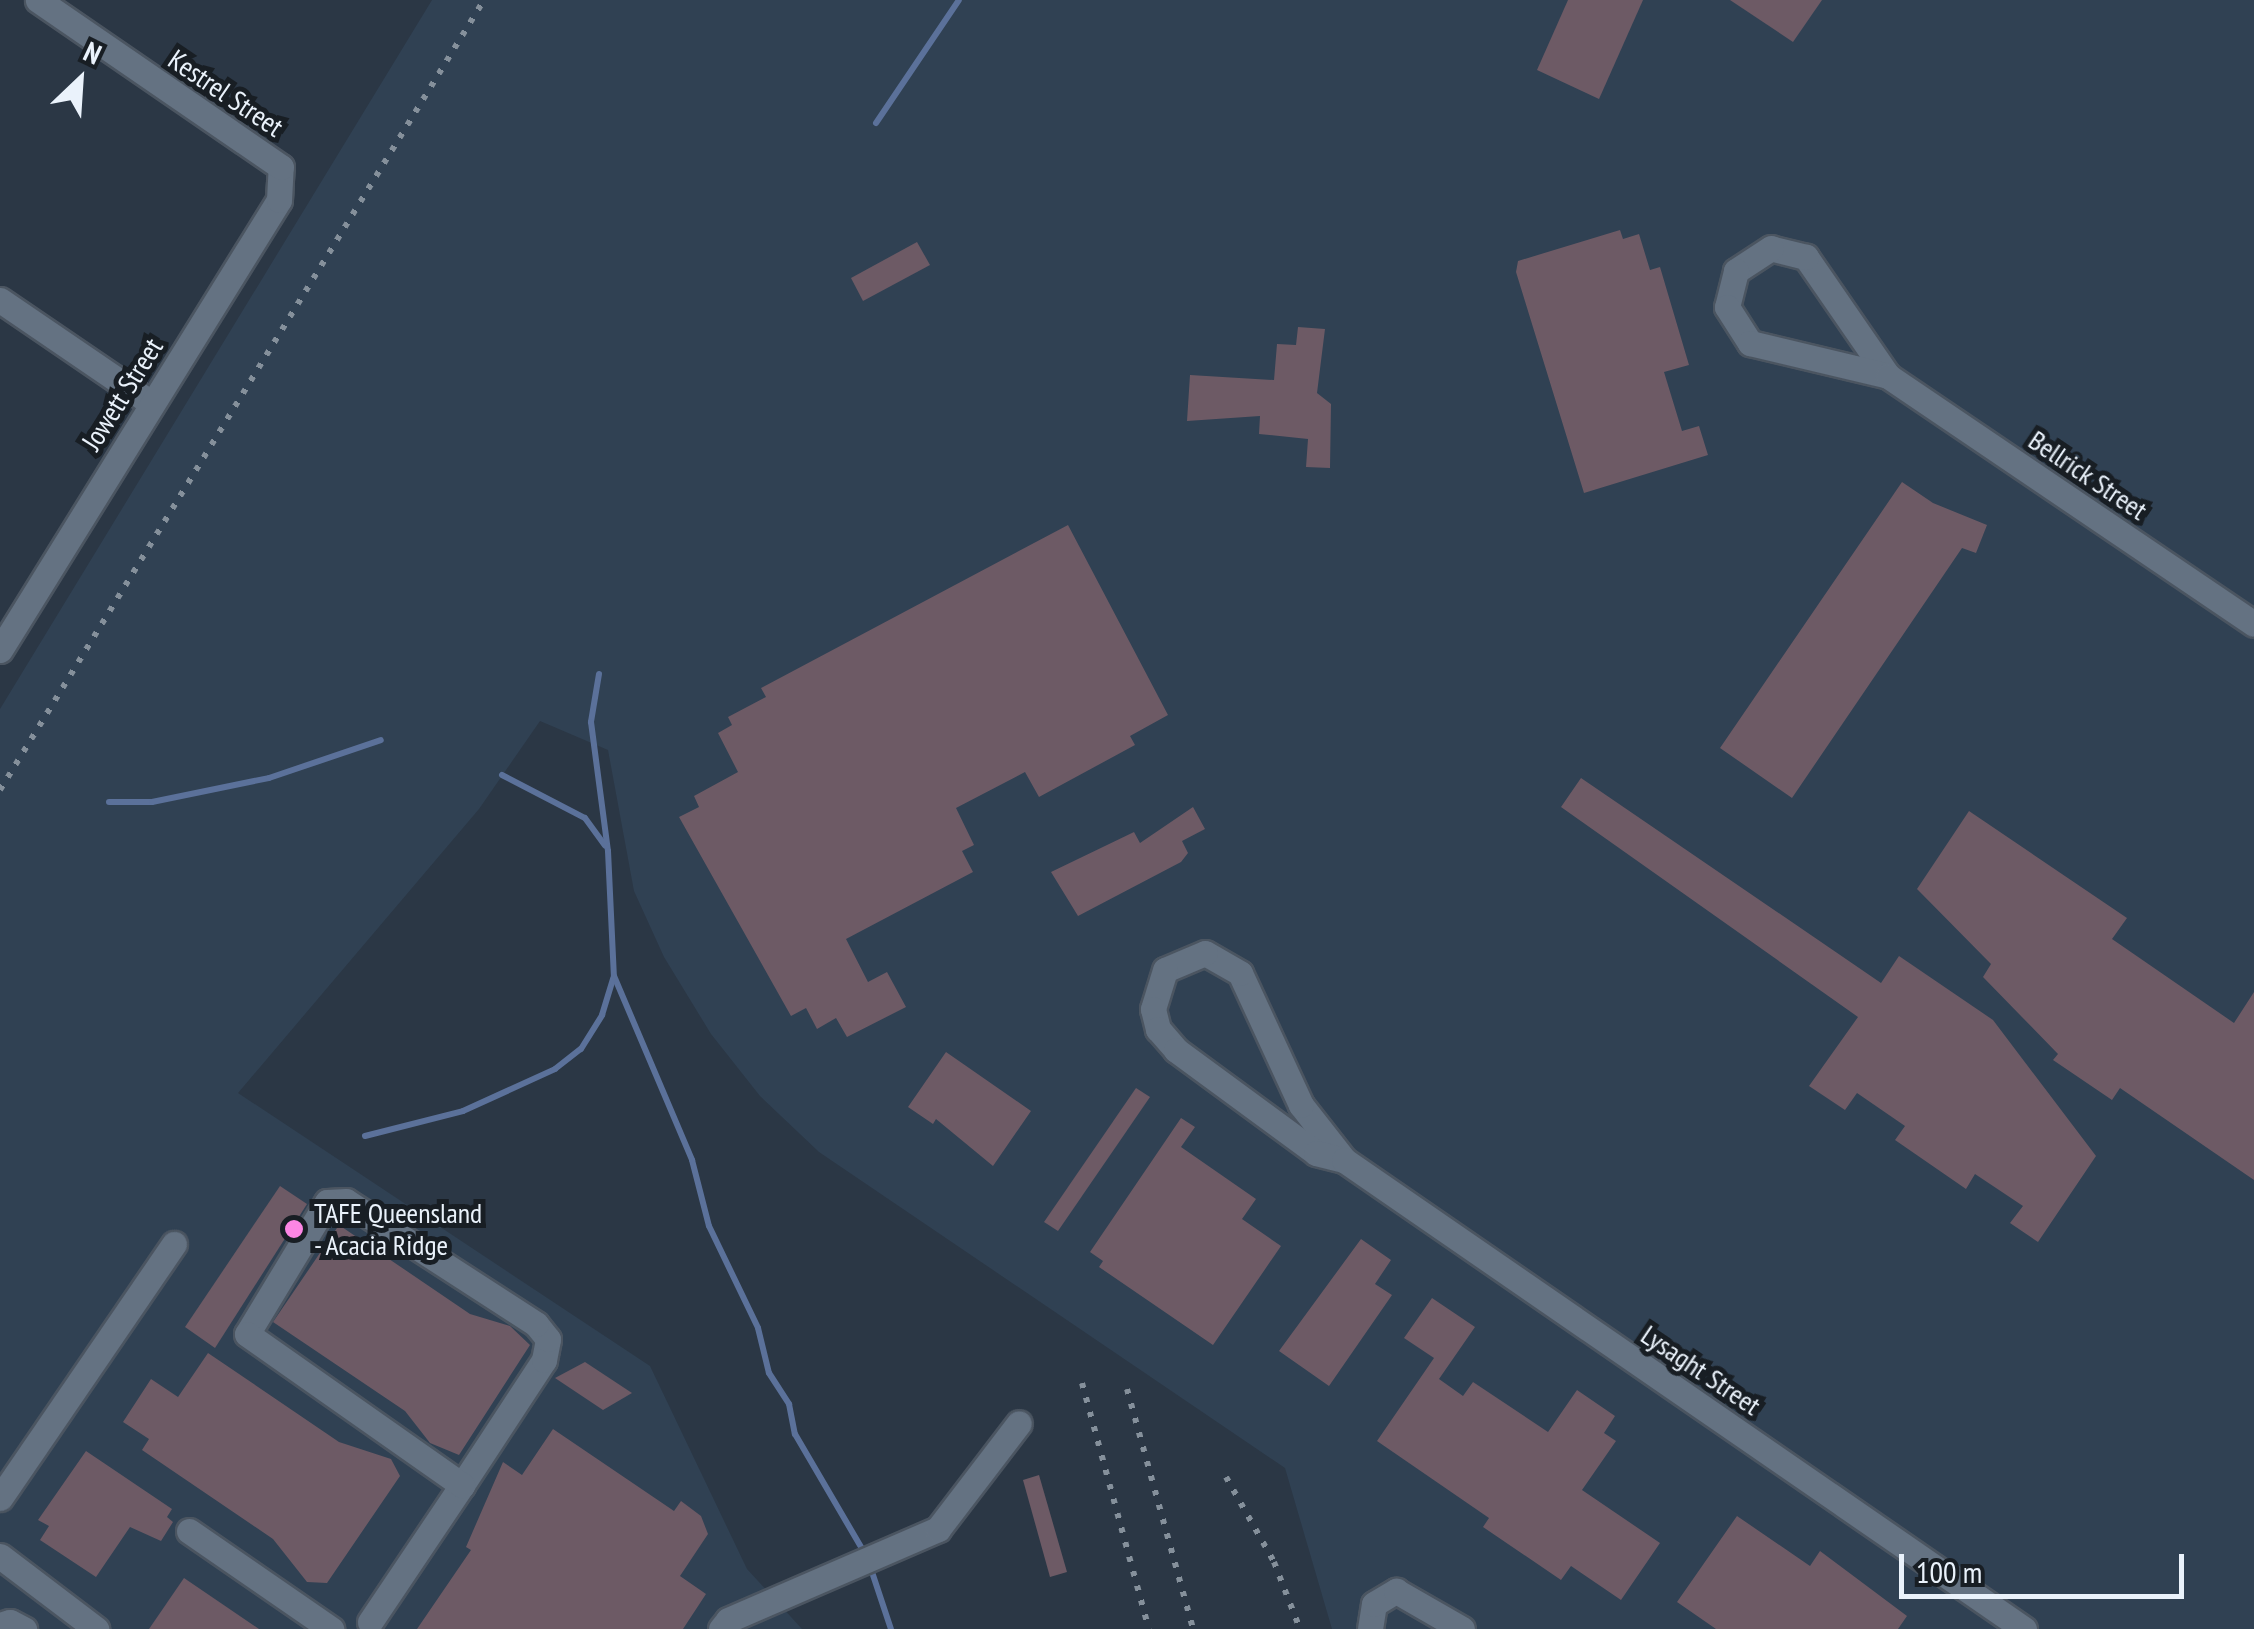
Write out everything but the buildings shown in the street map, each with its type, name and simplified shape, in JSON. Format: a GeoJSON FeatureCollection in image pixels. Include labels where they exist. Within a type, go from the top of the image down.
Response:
{"type":"FeatureCollection","features":[{"type":"Feature","properties":{"kind":"street","name":"Kestrel Street"},"geometry":{"type":"LineString","coordinates":[[38,0],[281,167]]}},
{"type":"Feature","properties":{"kind":"street","name":"Jowett Street"},"geometry":{"type":"LineString","coordinates":[[3,637],[279,200],[281,167]]}},
{"type":"Feature","properties":{"kind":"street","name":"Bellrick Street"},"geometry":{"type":"LineString","coordinates":[[1888,376],[1806,258],[1771,248],[1736,271],[1726,307],[1750,343],[1888,376],[2254,624]]}},
{"type":"Feature","properties":{"kind":"street"},"geometry":{"type":"LineString","coordinates":[[0,300],[151,404]]}},
{"type":"Feature","properties":{"kind":"street","name":"Lysaght Street"},"geometry":{"type":"LineString","coordinates":[[1344,1160],[1316,1153],[1164,1039],[1153,1009],[1165,970],[1205,954],[1240,973],[1300,1105],[1344,1160],[2024,1629]]}},
{"type":"Feature","properties":{"kind":"street"},"geometry":{"type":"LineString","coordinates":[[189,1531],[334,1629],[351,1620],[374,1626],[544,1360],[544,1330],[346,1201],[327,1202],[247,1334],[462,1486]]}},
{"type":"Feature","properties":{"kind":"street"},"geometry":{"type":"LineString","coordinates":[[0,1498],[174,1244]]}},
{"type":"Feature","properties":{"kind":"street"},"geometry":{"type":"LineString","coordinates":[[721,1629],[728,1620],[903,1549],[938,1529],[972,1493],[1018,1422]]}},
{"type":"Feature","properties":{"kind":"street"},"geometry":{"type":"LineString","coordinates":[[0,1556],[96,1629]]}},
{"type":"Feature","properties":{"kind":"street"},"geometry":{"type":"LineString","coordinates":[[1370,1629],[1374,1604],[1396,1591],[1462,1629]]}},
{"type":"Feature","properties":{"kind":"street"},"geometry":{"type":"LineString","coordinates":[[0,1625],[10,1622],[24,1629]]}},
{"type":"Feature","properties":{"kind":"shaded area"},"geometry":{"type":"Polygon","coordinates":[[[432,0],[2254,0],[2254,1629],[1332,1629],[1285,1468],[819,1152],[760,1096],[711,1034],[664,957],[634,891],[608,750],[540,721],[479,809],[238,1093],[650,1366],[747,1569],[802,1629],[0,1629],[0,709],[432,0]]]}},
{"type":"Feature","properties":{"kind":"waterway"},"geometry":{"type":"LineString","coordinates":[[876,123],[959,0]]}},
{"type":"Feature","properties":{"kind":"waterway"},"geometry":{"type":"LineString","coordinates":[[599,674],[591,722],[608,851],[614,976],[692,1160],[709,1226],[758,1328],[769,1373],[789,1404],[795,1434],[865,1554]]}},
{"type":"Feature","properties":{"kind":"waterway"},"geometry":{"type":"LineString","coordinates":[[109,802],[152,802],[269,778],[381,740]]}},
{"type":"Feature","properties":{"kind":"waterway"},"geometry":{"type":"LineString","coordinates":[[502,775],[585,818],[605,846]]}},
{"type":"Feature","properties":{"kind":"waterway"},"geometry":{"type":"LineString","coordinates":[[365,1136],[463,1111],[555,1069],[581,1049],[602,1015],[613,978]]}},
{"type":"Feature","properties":{"kind":"waterway"},"geometry":{"type":"LineString","coordinates":[[870,1566],[891,1629]]}},
{"type":"Feature","properties":{"kind":"railway"},"geometry":{"type":"LineString","coordinates":[[0,790],[484,0]]}},
{"type":"Feature","properties":{"kind":"railway"},"geometry":{"type":"LineString","coordinates":[[1082,1383],[1149,1629]]}},
{"type":"Feature","properties":{"kind":"railway"},"geometry":{"type":"LineString","coordinates":[[1127,1389],[1193,1629]]}},
{"type":"Feature","properties":{"kind":"railway"},"geometry":{"type":"LineString","coordinates":[[1226,1477],[1274,1562],[1300,1629]]}},
{"type":"Feature","properties":{"kind":"place","name":"TAFE Queensland - Acacia Ridge"},"geometry":{"type":"Point","coordinates":[294,1229]}}]}
